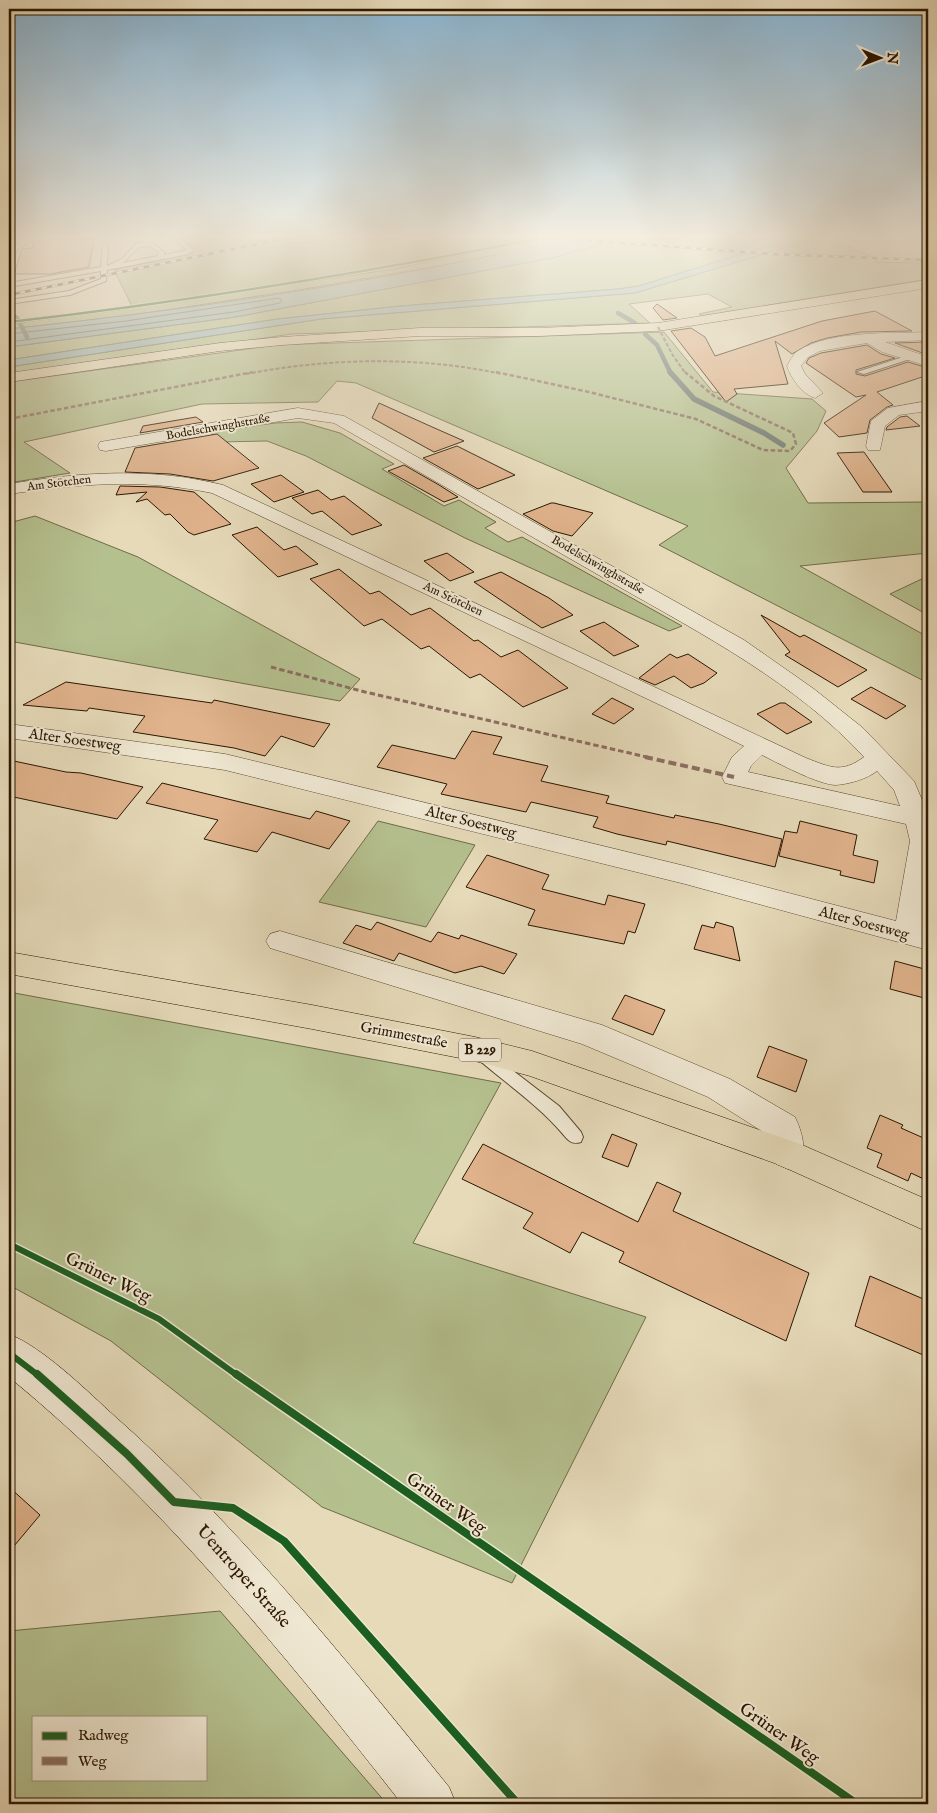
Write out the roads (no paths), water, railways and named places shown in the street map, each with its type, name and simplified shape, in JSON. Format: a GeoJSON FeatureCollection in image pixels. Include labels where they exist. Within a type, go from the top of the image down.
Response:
{"type":"FeatureCollection","features":[{"type":"Feature","properties":{"kind":"main road"},"geometry":{"type":"LineString","coordinates":[[9,378],[220,347],[282,340],[420,332],[539,332],[658,327],[679,324]]}},
{"type":"Feature","properties":{"kind":"main road","name":"Grimmestraße"},"geometry":{"type":"LineString","coordinates":[[9,963],[475,1049],[532,1064],[788,1154],[928,1216]]}},
{"type":"Feature","properties":{"kind":"street"},"geometry":{"type":"LineString","coordinates":[[815,393],[798,376],[794,366],[801,356],[818,347],[869,340],[928,336]]}},
{"type":"Feature","properties":{"kind":"street"},"geometry":{"type":"LineString","coordinates":[[869,340],[909,358],[928,362]]}},
{"type":"Feature","properties":{"kind":"street"},"geometry":{"type":"LineString","coordinates":[[874,446],[877,424],[894,411],[925,409]]}},
{"type":"Feature","properties":{"kind":"street","name":"Bodelschwinghstraße"},"geometry":{"type":"LineString","coordinates":[[106,446],[298,413],[338,419],[736,645],[806,694],[855,733],[905,787],[917,818],[923,841],[918,938]]}},
{"type":"Feature","properties":{"kind":"street","name":"Am Stötchen"},"geometry":{"type":"LineString","coordinates":[[9,489],[79,479],[123,477],[178,479],[217,488],[797,763],[835,777],[861,772],[879,758]]}},
{"type":"Feature","properties":{"kind":"street","name":"Alter Soestweg"},"geometry":{"type":"LineString","coordinates":[[9,731],[225,762],[685,875],[918,938]]}},
{"type":"Feature","properties":{"kind":"street"},"geometry":{"type":"LineString","coordinates":[[759,745],[741,762],[734,777],[917,818]]}},
{"type":"Feature","properties":{"kind":"street"},"geometry":{"type":"LineString","coordinates":[[280,940],[591,1034],[719,1088],[783,1127],[788,1154]]}},
{"type":"Feature","properties":{"kind":"street","name":"Uentroper Straße"},"geometry":{"type":"LineString","coordinates":[[9,1353],[50,1384],[127,1454],[233,1564],[292,1630],[432,1804]]}},
{"type":"Feature","properties":{"kind":"lane"},"geometry":{"type":"LineString","coordinates":[[861,372],[909,358]]}},
{"type":"Feature","properties":{"kind":"lane"},"geometry":{"type":"LineString","coordinates":[[475,1049],[553,1111],[574,1137]]}},
{"type":"Feature","properties":{"kind":"water"},"geometry":{"type":"Polygon","coordinates":[[[56,324],[185,324],[9,347],[9,329],[56,324]]]}},
{"type":"Feature","properties":{"kind":"water"},"geometry":{"type":"Polygon","coordinates":[[[248,324],[291,324],[9,367],[9,360],[248,324]]]}},
{"type":"Feature","properties":{"kind":"waterway"},"geometry":{"type":"LineString","coordinates":[[20,324],[27,337]]}},
{"type":"Feature","properties":{"kind":"waterway"},"geometry":{"type":"LineString","coordinates":[[645,334],[657,345],[670,372]]}},
{"type":"Feature","properties":{"kind":"waterway"},"geometry":{"type":"LineString","coordinates":[[670,372],[694,399],[764,433],[783,445]]}}]}
